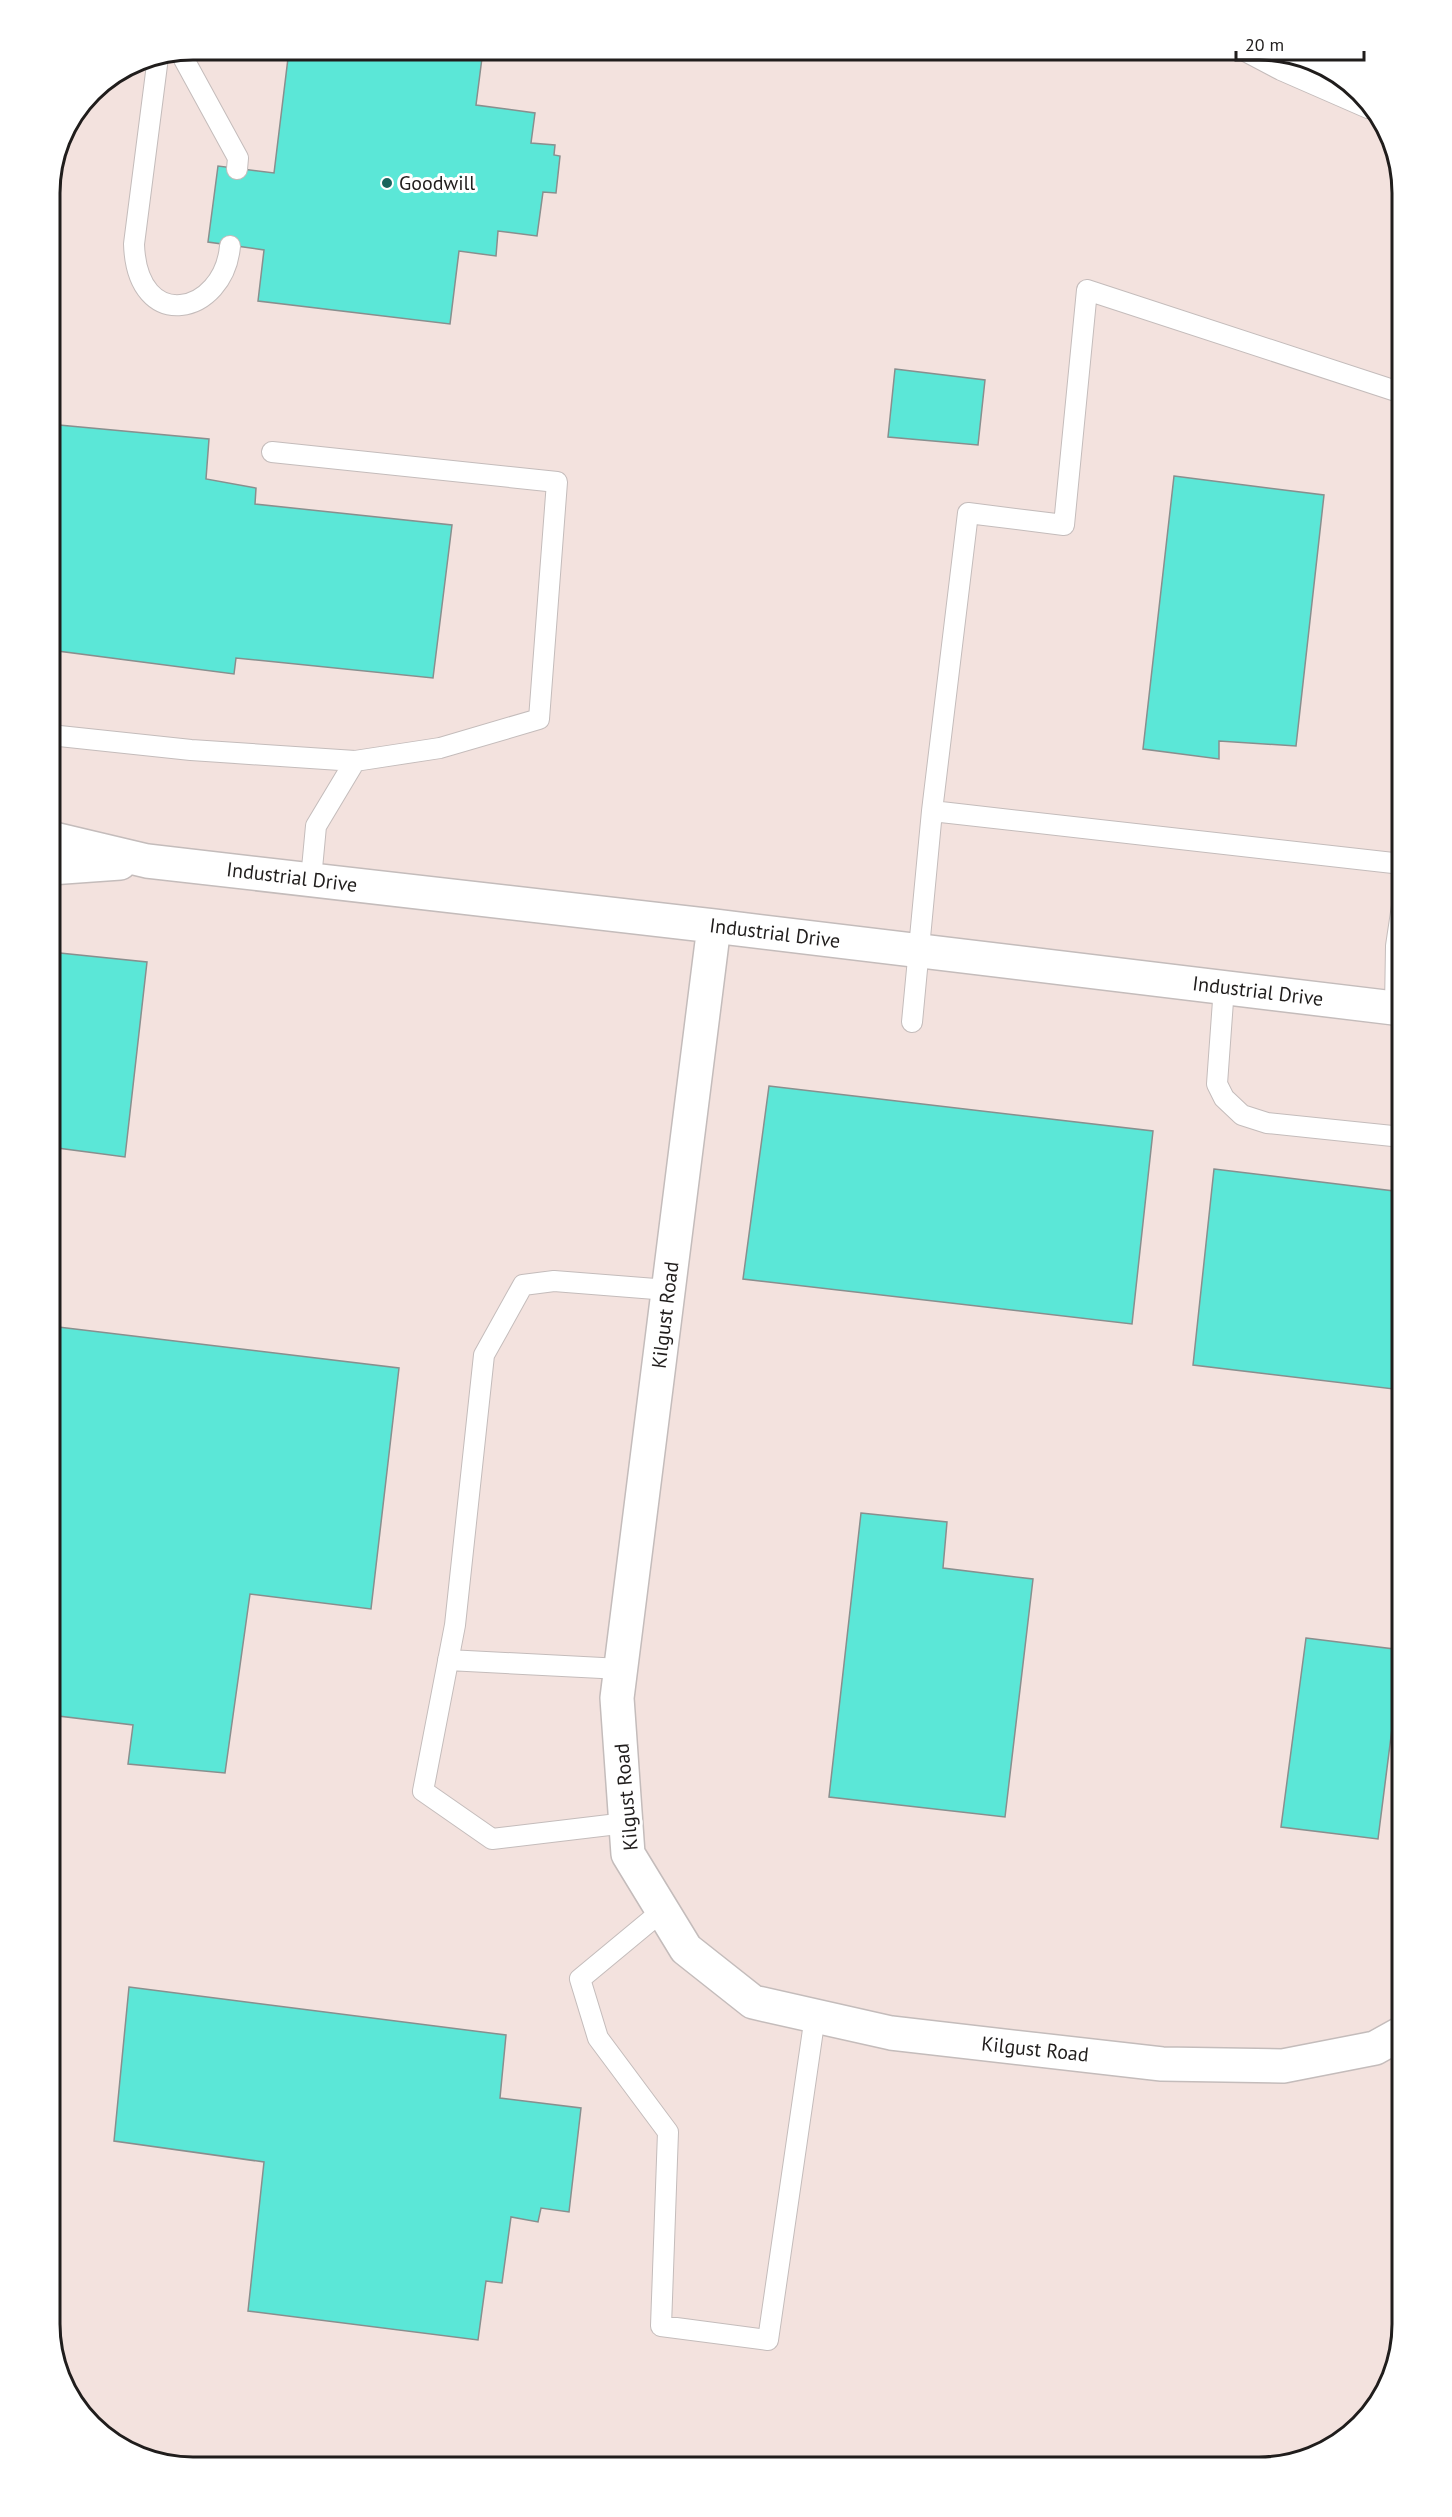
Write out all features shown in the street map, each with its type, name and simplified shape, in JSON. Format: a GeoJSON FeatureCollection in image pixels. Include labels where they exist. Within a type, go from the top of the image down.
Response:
{"type":"FeatureCollection","features":[{"type":"Feature","properties":{"kind":"street","name":"Industrial Drive"},"geometry":{"type":"LineString","coordinates":[[60,840],[147,861],[714,926],[1392,1008]]}},
{"type":"Feature","properties":{"kind":"street","name":"Industrial Drive"},"geometry":{"type":"LineString","coordinates":[[60,867],[147,861]]}},
{"type":"Feature","properties":{"kind":"street","name":"Kilgust Road"},"geometry":{"type":"LineString","coordinates":[[714,926],[618,1698],[628,1854],[686,1949],[753,2002],[891,2033],[1162,2064],[1283,2066],[1375,2048],[1392,2039]]}},
{"type":"Feature","properties":{"kind":"lane"},"geometry":{"type":"LineString","coordinates":[[185,60],[238,158],[237,169]]}},
{"type":"Feature","properties":{"kind":"lane"},"geometry":{"type":"LineString","coordinates":[[1262,60],[1357,103]]}},
{"type":"Feature","properties":{"kind":"lane"},"geometry":{"type":"LineString","coordinates":[[157,66],[134,243],[135,265],[140,280],[148,293],[158,300],[170,305],[187,305],[207,293],[219,279],[230,246]]}},
{"type":"Feature","properties":{"kind":"lane"},"geometry":{"type":"LineString","coordinates":[[912,1022],[921,951],[922,900],[968,513],[1064,525],[1087,290],[1392,390]]}},
{"type":"Feature","properties":{"kind":"lane"},"geometry":{"type":"LineString","coordinates":[[60,736],[191,750],[355,761],[440,748],[539,718],[557,482],[272,452]]}},
{"type":"Feature","properties":{"kind":"lane"},"geometry":{"type":"LineString","coordinates":[[311,879],[315,826],[355,761]]}},
{"type":"Feature","properties":{"kind":"lane"},"geometry":{"type":"LineString","coordinates":[[932,811],[1392,863]]}},
{"type":"Feature","properties":{"kind":"lane"},"geometry":{"type":"LineString","coordinates":[[1224,987],[1217,1084],[1224,1098],[1242,1115],[1267,1123],[1392,1136]]}},
{"type":"Feature","properties":{"kind":"lane"},"geometry":{"type":"LineString","coordinates":[[626,1823],[492,1839],[423,1791],[455,1625],[484,1355],[523,1285],[554,1281],[668,1290]]}},
{"type":"Feature","properties":{"kind":"lane"},"geometry":{"type":"LineString","coordinates":[[448,1660],[621,1669]]}},
{"type":"Feature","properties":{"kind":"lane"},"geometry":{"type":"LineString","coordinates":[[663,1911],[580,1979],[598,2038],[668,2132],[661,2326],[768,2340],[815,2016]]}},
{"type":"Feature","properties":{"kind":"shaded area"},"geometry":{"type":"Polygon","coordinates":[[[1268,60],[1302,67],[1333,82],[1359,105],[1370,119],[1382,142],[1391,176],[1392,193],[1392,2324],[1391,2341],[1382,2375],[1370,2398],[1347,2424],[1318,2443],[1302,2450],[1259,2457],[184,2457],[150,2450],[119,2435],[93,2412],[82,2398],[70,2375],[61,2341],[60,2324],[60,184],[70,142],[82,119],[93,105],[119,82],[134,74],[176,61],[1268,60]]]}},
{"type":"Feature","properties":{"kind":"building","name":"Goodwill"},"geometry":{"type":"Polygon","coordinates":[[[288,60],[482,60],[476,105],[535,113],[531,143],[555,145],[554,155],[560,156],[556,193],[543,192],[537,236],[498,231],[496,256],[459,251],[450,324],[258,301],[264,250],[208,242],[218,166],[274,173],[288,60]]]}},
{"type":"Feature","properties":{"kind":"building"},"geometry":{"type":"Polygon","coordinates":[[[895,369],[985,380],[978,445],[888,437],[895,369]]]}},
{"type":"Feature","properties":{"kind":"building"},"geometry":{"type":"Polygon","coordinates":[[[60,425],[209,439],[206,479],[256,488],[255,504],[452,525],[433,678],[236,658],[234,674],[60,651],[60,425]]]}},
{"type":"Feature","properties":{"kind":"building"},"geometry":{"type":"Polygon","coordinates":[[[1174,476],[1324,495],[1296,746],[1219,741],[1219,759],[1143,749],[1174,476]]]}},
{"type":"Feature","properties":{"kind":"building"},"geometry":{"type":"Polygon","coordinates":[[[60,953],[147,962],[125,1157],[60,1148],[60,953]]]}},
{"type":"Feature","properties":{"kind":"building"},"geometry":{"type":"Polygon","coordinates":[[[769,1086],[1153,1131],[1132,1324],[743,1279],[769,1086]]]}},
{"type":"Feature","properties":{"kind":"building"},"geometry":{"type":"Polygon","coordinates":[[[1214,1169],[1392,1191],[1392,1389],[1193,1365],[1214,1169]]]}},
{"type":"Feature","properties":{"kind":"building"},"geometry":{"type":"Polygon","coordinates":[[[60,1327],[399,1368],[371,1609],[250,1594],[225,1773],[128,1764],[133,1725],[60,1716],[60,1327]]]}},
{"type":"Feature","properties":{"kind":"building"},"geometry":{"type":"Polygon","coordinates":[[[861,1513],[947,1522],[943,1568],[1033,1579],[1005,1817],[829,1797],[861,1513]]]}},
{"type":"Feature","properties":{"kind":"building"},"geometry":{"type":"Polygon","coordinates":[[[1306,1638],[1392,1649],[1392,1729],[1378,1839],[1281,1827],[1306,1638]]]}},
{"type":"Feature","properties":{"kind":"building"},"geometry":{"type":"Polygon","coordinates":[[[129,1987],[506,2035],[500,2098],[581,2108],[569,2212],[541,2208],[538,2222],[511,2217],[502,2283],[486,2281],[478,2340],[248,2311],[264,2162],[114,2141],[129,1987]]]}},
{"type":"Feature","properties":{"kind":"place","name":"Goodwill"},"geometry":{"type":"Point","coordinates":[387,183]}}]}
